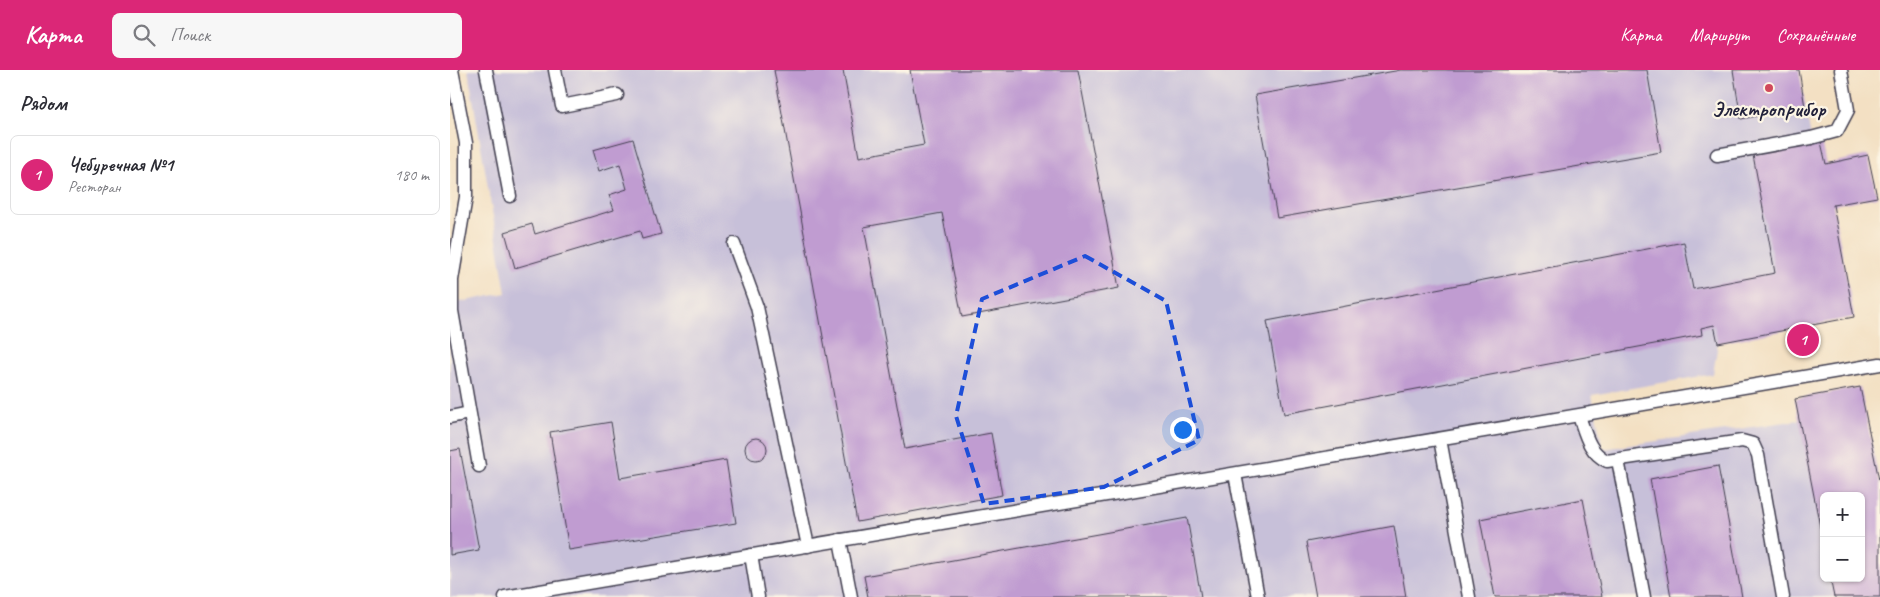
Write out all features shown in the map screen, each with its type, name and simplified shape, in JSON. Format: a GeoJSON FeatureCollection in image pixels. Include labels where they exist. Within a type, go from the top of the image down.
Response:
{"type":"FeatureCollection","features":[{"type":"Feature","properties":{"kind":"lane"},"geometry":{"type":"LineString","coordinates":[[452,70],[466,144],[466,197],[452,280],[452,311],[479,466]]}},
{"type":"Feature","properties":{"kind":"lane"},"geometry":{"type":"LineString","coordinates":[[486,70],[510,196]]}},
{"type":"Feature","properties":{"kind":"lane"},"geometry":{"type":"LineString","coordinates":[[555,70],[562,106],[616,95]]}},
{"type":"Feature","properties":{"kind":"lane"},"geometry":{"type":"LineString","coordinates":[[1717,156],[1811,138],[1837,131],[1848,110],[1841,70]]}},
{"type":"Feature","properties":{"kind":"lane"},"geometry":{"type":"LineString","coordinates":[[734,244],[757,307],[808,546]]}},
{"type":"Feature","properties":{"kind":"lane"},"geometry":{"type":"LineString","coordinates":[[505,597],[1880,364]]}},
{"type":"Feature","properties":{"kind":"lane"},"geometry":{"type":"LineString","coordinates":[[450,417],[469,413]]}},
{"type":"Feature","properties":{"kind":"lane"},"geometry":{"type":"LineString","coordinates":[[1579,416],[1592,449],[1599,457],[1607,461],[1742,441],[1753,444],[1758,454],[1783,597]]}},
{"type":"Feature","properties":{"kind":"lane"},"geometry":{"type":"LineString","coordinates":[[1440,440],[1469,597]]}},
{"type":"Feature","properties":{"kind":"lane"},"geometry":{"type":"LineString","coordinates":[[1618,460],[1644,597]]}},
{"type":"Feature","properties":{"kind":"lane"},"geometry":{"type":"LineString","coordinates":[[1234,474],[1258,597]]}},
{"type":"Feature","properties":{"kind":"lane"},"geometry":{"type":"LineString","coordinates":[[840,540],[850,597]]}},
{"type":"Feature","properties":{"kind":"lane"},"geometry":{"type":"LineString","coordinates":[[751,556],[758,597]]}},
{"type":"Feature","properties":{"kind":"highlighted area"},"geometry":{"type":"Polygon","coordinates":[[[1085,256],[1166,301],[1199,440],[1104,487],[984,504],[956,416],[982,299],[1085,256]]]}},
{"type":"Feature","properties":{"kind":"shaded area"},"geometry":{"type":"Polygon","coordinates":[[[468,70],[1799,70],[1811,138],[1821,142],[1854,317],[1718,343],[1713,374],[1592,395],[1603,449],[1799,420],[1860,387],[1880,485],[1880,597],[450,597],[450,304],[506,293],[468,70]]]}},
{"type":"Feature","properties":{"kind":"building"},"geometry":{"type":"Polygon","coordinates":[[[774,70],[843,70],[859,157],[924,145],[910,70],[1078,70],[1119,288],[962,317],[942,213],[864,227],[905,449],[991,433],[1002,495],[857,522],[774,70]]]}},
{"type":"Feature","properties":{"kind":"building"},"geometry":{"type":"Polygon","coordinates":[[[1401,70],[1647,70],[1661,152],[1277,218],[1255,95],[1401,70]]]}},
{"type":"Feature","properties":{"kind":"building","name":"Электроприбор"},"geometry":{"type":"Polygon","coordinates":[[[1733,70],[1799,70],[1805,107],[1741,119],[1733,70]]]}},
{"type":"Feature","properties":{"kind":"building"},"geometry":{"type":"Polygon","coordinates":[[[633,139],[661,234],[642,239],[640,231],[515,268],[505,232],[532,224],[535,234],[614,210],[609,195],[627,189],[620,164],[599,171],[593,150],[633,139]]]}},
{"type":"Feature","properties":{"kind":"building"},"geometry":{"type":"Polygon","coordinates":[[[1821,142],[1826,164],[1868,155],[1877,197],[1833,205],[1854,317],[1718,343],[1714,325],[1701,328],[1702,335],[1284,414],[1267,321],[1684,242],[1693,289],[1775,273],[1753,155],[1821,142]]]}},
{"type":"Feature","properties":{"kind":"building"},"geometry":{"type":"Polygon","coordinates":[[[1860,387],[1880,485],[1880,597],[1834,597],[1831,582],[1865,582],[1865,492],[1820,492],[1820,527],[1795,399],[1860,387]]]}},
{"type":"Feature","properties":{"kind":"building"},"geometry":{"type":"Polygon","coordinates":[[[611,422],[620,478],[726,460],[736,523],[569,550],[550,432],[611,422]]]}},
{"type":"Feature","properties":{"kind":"building"},"geometry":{"type":"Polygon","coordinates":[[[756,438],[764,441],[767,449],[764,457],[756,460],[748,457],[745,449],[748,441],[756,438]]]}},
{"type":"Feature","properties":{"kind":"building"},"geometry":{"type":"Polygon","coordinates":[[[460,449],[479,550],[450,555],[450,451],[460,449]]]}},
{"type":"Feature","properties":{"kind":"building"},"geometry":{"type":"Polygon","coordinates":[[[1718,466],[1742,597],[1671,597],[1650,479],[1718,466]]]}},
{"type":"Feature","properties":{"kind":"building"},"geometry":{"type":"Polygon","coordinates":[[[1583,499],[1602,597],[1495,597],[1480,519],[1583,499]]]}},
{"type":"Feature","properties":{"kind":"building"},"geometry":{"type":"Polygon","coordinates":[[[1187,518],[1201,597],[868,597],[864,576],[1187,518]]]}},
{"type":"Feature","properties":{"kind":"building"},"geometry":{"type":"Polygon","coordinates":[[[1394,526],[1406,597],[1316,597],[1306,542],[1394,526]]]}},
{"type":"Feature","properties":{"kind":"place","name":"Электроприбор"},"geometry":{"type":"Point","coordinates":[1769,88]}},
{"type":"Feature","properties":{"kind":"place","name":"Чебуречная №1"},"geometry":{"type":"Point","coordinates":[1803,340]}}]}
